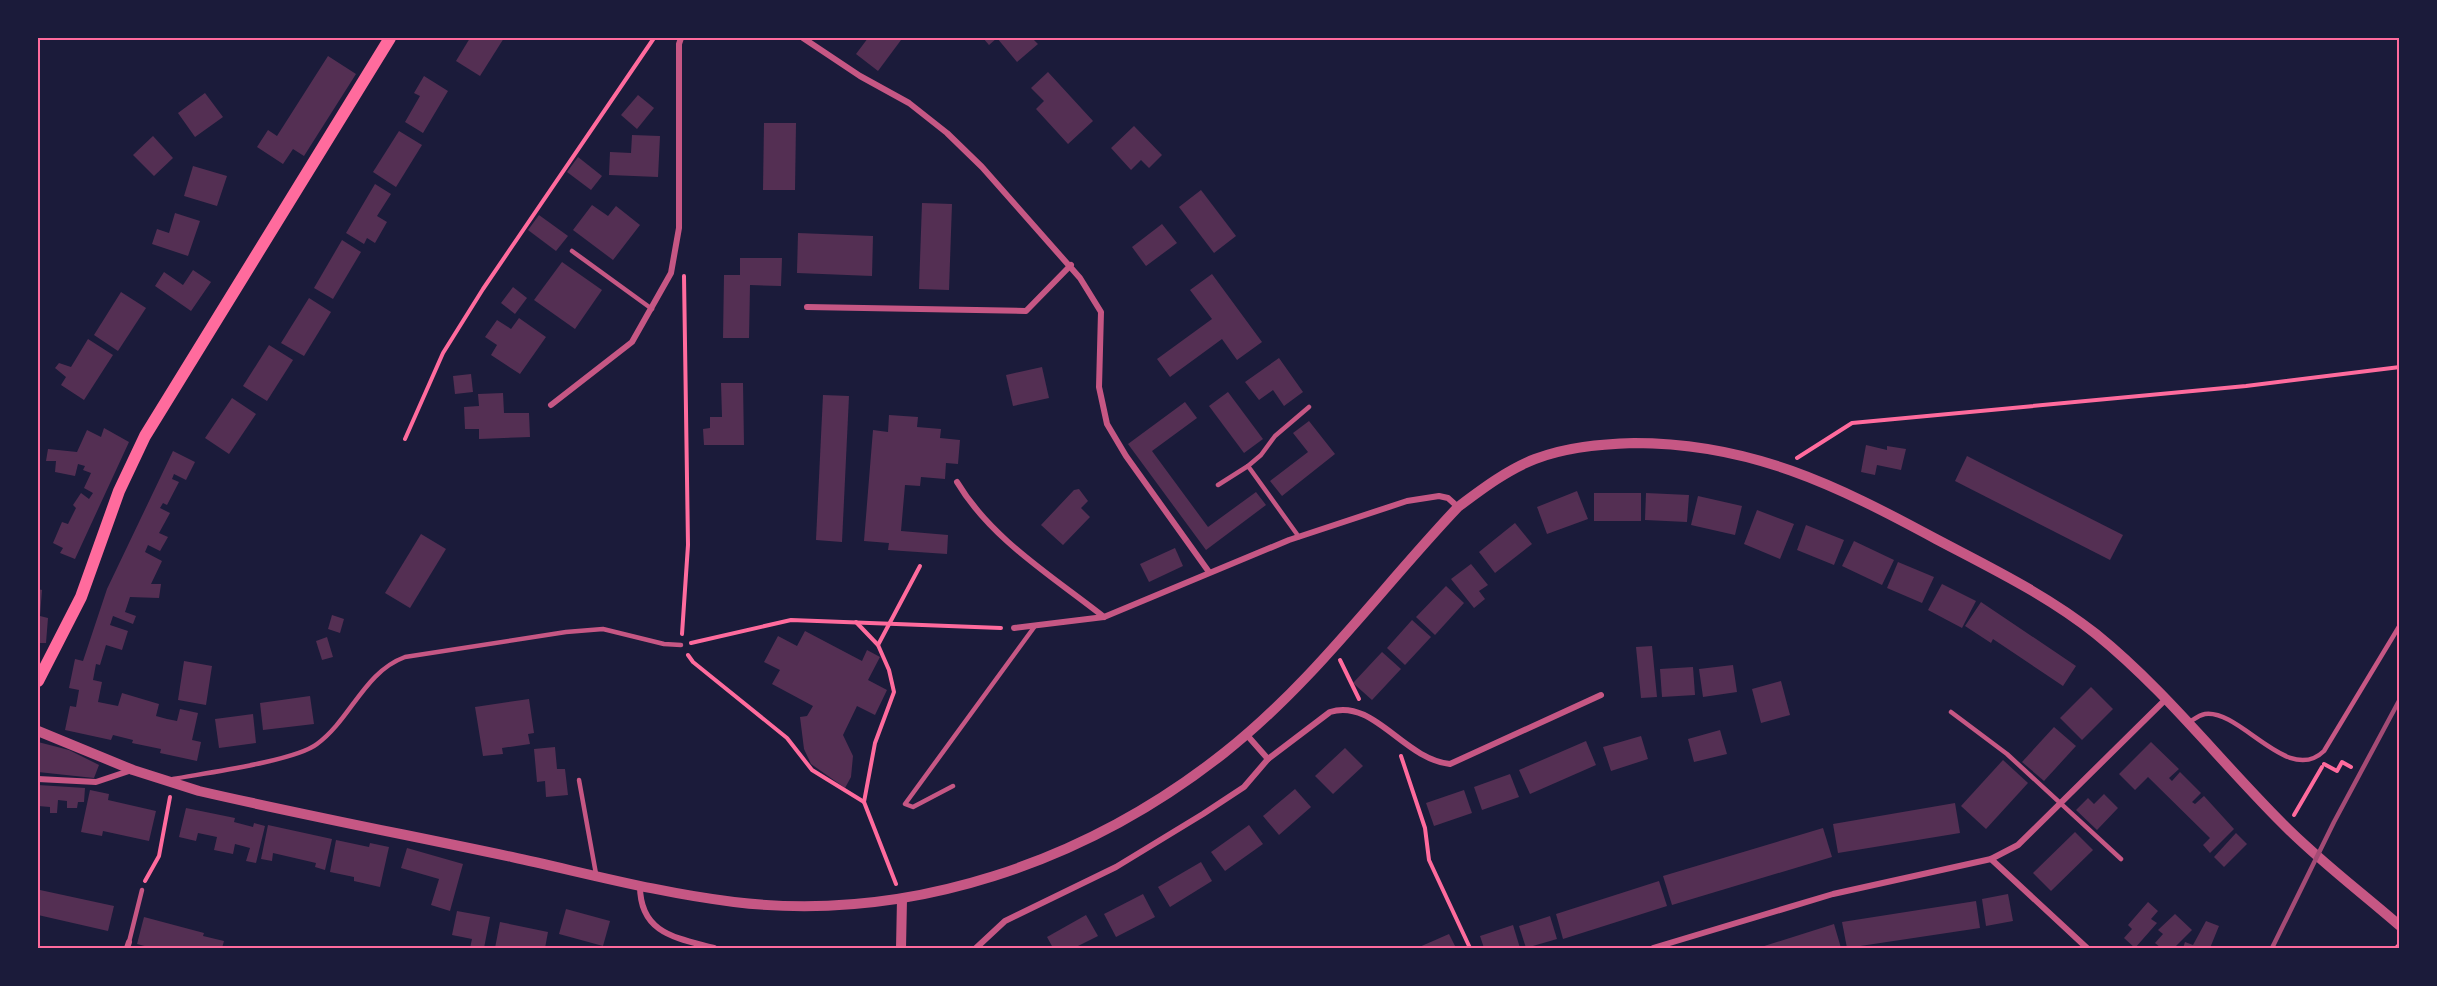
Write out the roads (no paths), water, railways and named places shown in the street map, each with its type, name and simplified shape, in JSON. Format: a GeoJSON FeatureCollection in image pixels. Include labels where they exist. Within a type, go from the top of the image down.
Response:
{"type":"FeatureCollection","features":[{"type":"Feature","properties":{"kind":"main road"},"geometry":{"type":"LineString","coordinates":[[38,681],[81,597],[119,491],[145,436],[390,38]]}},
{"type":"Feature","properties":{"kind":"street"},"geometry":{"type":"LineString","coordinates":[[551,405],[632,342],[673,267],[679,228],[678,44],[681,38]]}},
{"type":"Feature","properties":{"kind":"street"},"geometry":{"type":"LineString","coordinates":[[803,38],[860,76],[909,103],[940,128],[982,167],[1071,265],[1093,295],[1101,312],[1099,387],[1107,424],[1126,456],[1209,572]]}},
{"type":"Feature","properties":{"kind":"street"},"geometry":{"type":"LineString","coordinates":[[807,307],[1026,311],[1071,265]]}},
{"type":"Feature","properties":{"kind":"street"},"geometry":{"type":"LineString","coordinates":[[38,731],[133,770],[234,799],[640,886],[735,902],[771,905],[815,906],[902,898],[998,876],[1075,844],[1162,796],[1199,772],[1246,734],[1333,646],[1458,507],[1488,484],[1534,460],[1574,448],[1613,444],[1683,445],[1751,456],[1783,466],[1856,497],[2042,596],[2103,639],[2166,699],[2283,825],[2400,926]]}},
{"type":"Feature","properties":{"kind":"street"},"geometry":{"type":"LineString","coordinates":[[957,482],[970,505],[1002,537],[1104,617]]}},
{"type":"Feature","properties":{"kind":"street"},"geometry":{"type":"LineString","coordinates":[[1014,628],[1104,617],[1209,572],[1363,514],[1430,496],[1448,498],[1458,507]]}},
{"type":"Feature","properties":{"kind":"street"},"geometry":{"type":"LineString","coordinates":[[976,948],[1005,921],[1116,867],[1244,787],[1268,759],[1330,712],[1350,709],[1368,716],[1426,759],[1443,763],[1458,763],[1601,695]]}},
{"type":"Feature","properties":{"kind":"street"},"geometry":{"type":"LineString","coordinates":[[1653,948],[1833,894],[1991,859],[2018,845],[2166,699]]}},
{"type":"Feature","properties":{"kind":"street"},"geometry":{"type":"LineString","coordinates":[[1246,734],[1268,759]]}},
{"type":"Feature","properties":{"kind":"street"},"geometry":{"type":"LineString","coordinates":[[38,779],[96,782],[133,770]]}},
{"type":"Feature","properties":{"kind":"street"},"geometry":{"type":"LineString","coordinates":[[1991,859],[2087,948]]}},
{"type":"Feature","properties":{"kind":"street"},"geometry":{"type":"LineString","coordinates":[[640,886],[642,905],[660,931],[669,936],[714,948]]}},
{"type":"Feature","properties":{"kind":"street"},"geometry":{"type":"LineString","coordinates":[[901,948],[902,898]]}},
{"type":"Feature","properties":{"kind":"lane"},"geometry":{"type":"LineString","coordinates":[[572,251],[652,309]]}},
{"type":"Feature","properties":{"kind":"lane"},"geometry":{"type":"LineString","coordinates":[[1218,485],[1261,455],[1275,436],[1310,407]]}},
{"type":"Feature","properties":{"kind":"lane"},"geometry":{"type":"LineString","coordinates":[[1248,466],[1299,537]]}},
{"type":"Feature","properties":{"kind":"lane"},"geometry":{"type":"LineString","coordinates":[[2188,723],[2205,714],[2218,717],[2284,754],[2302,760],[2316,759],[2324,751],[2400,624]]}},
{"type":"Feature","properties":{"kind":"lane"},"geometry":{"type":"LineString","coordinates":[[953,786],[913,807],[905,804],[1035,626]]}},
{"type":"Feature","properties":{"kind":"lane"},"geometry":{"type":"LineString","coordinates":[[169,782],[296,754],[317,744],[375,676],[391,662],[405,657],[603,629],[664,644],[681,645]]}},
{"type":"Feature","properties":{"kind":"lane"},"geometry":{"type":"LineString","coordinates":[[1951,712],[2007,754],[2121,859]]}},
{"type":"Feature","properties":{"kind":"lane"},"geometry":{"type":"LineString","coordinates":[[579,780],[596,876]]}},
{"type":"Feature","properties":{"kind":"lane"},"geometry":{"type":"LineString","coordinates":[[128,945],[142,890]]}},
{"type":"Feature","properties":{"kind":"railway"},"geometry":{"type":"LineString","coordinates":[[2272,948],[2334,822],[2400,699]]}}]}
